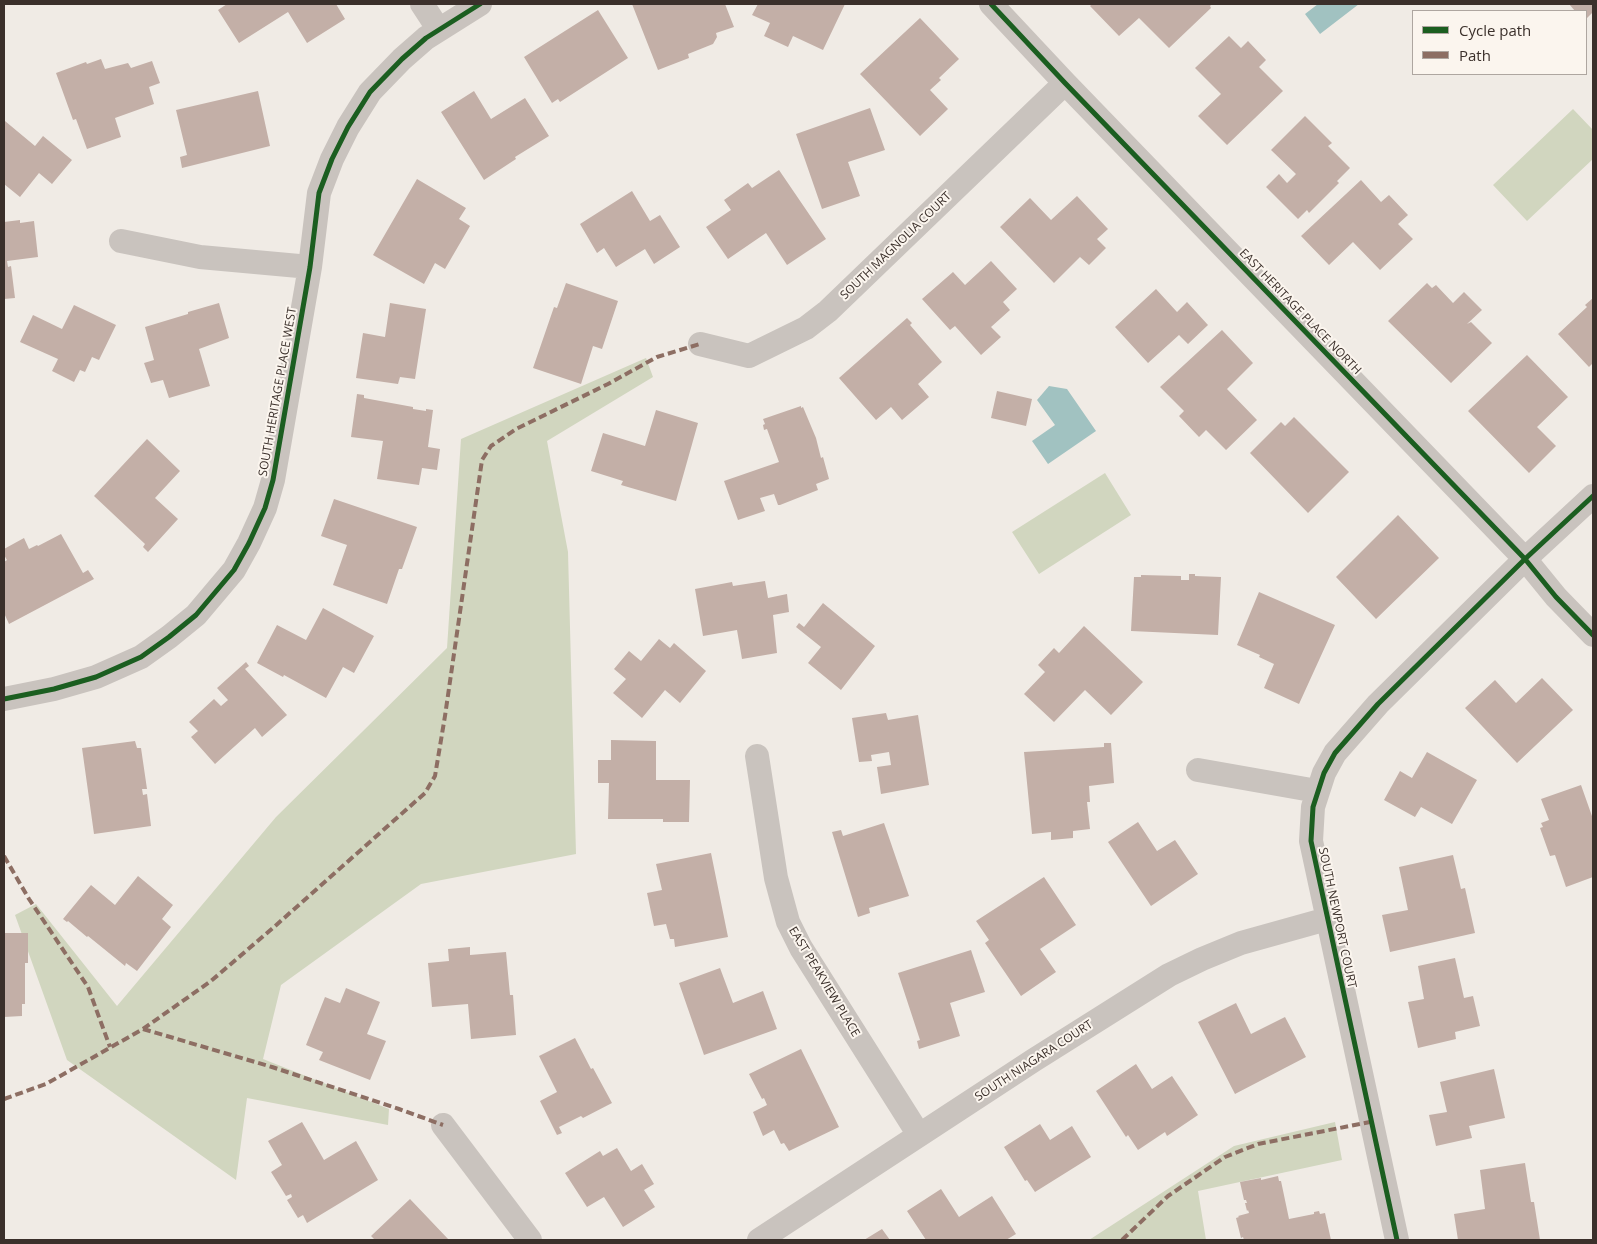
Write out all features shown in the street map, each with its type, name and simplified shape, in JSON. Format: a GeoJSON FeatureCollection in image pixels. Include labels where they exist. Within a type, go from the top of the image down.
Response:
{"type":"FeatureCollection","features":[{"type":"Feature","properties":{"kind":"street"},"geometry":{"type":"LineString","coordinates":[[422,4],[439,30]]}},
{"type":"Feature","properties":{"kind":"street","name":"SOUTH HERITAGE PLACE WEST"},"geometry":{"type":"LineString","coordinates":[[4,698],[54,689],[96,677],[141,657],[196,615],[234,570],[265,508],[274,480],[310,267],[319,193],[332,158],[348,127],[370,92],[402,59],[426,38],[480,4]]}},
{"type":"Feature","properties":{"kind":"street","name":"EAST HERITAGE PLACE NORTH"},"geometry":{"type":"LineString","coordinates":[[991,4],[1525,559],[1556,597],[1593,635]]}},
{"type":"Feature","properties":{"kind":"street","name":"SOUTH MAGNOLIA COURT"},"geometry":{"type":"LineString","coordinates":[[700,344],[749,356],[806,328],[828,311],[1065,83]]}},
{"type":"Feature","properties":{"kind":"street"},"geometry":{"type":"LineString","coordinates":[[121,241],[200,257],[310,267]]}},
{"type":"Feature","properties":{"kind":"street","name":"SOUTH NEWPORT COURT"},"geometry":{"type":"LineString","coordinates":[[1397,1240],[1311,841],[1313,807],[1317,791],[1324,773],[1336,753],[1378,704],[1525,559],[1593,496]]}},
{"type":"Feature","properties":{"kind":"street","name":"EAST PEAKVIEW PLACE"},"geometry":{"type":"LineString","coordinates":[[757,756],[776,878],[788,922],[801,948],[919,1135]]}},
{"type":"Feature","properties":{"kind":"street"},"geometry":{"type":"LineString","coordinates":[[1198,770],[1317,791]]}},
{"type":"Feature","properties":{"kind":"street","name":"SOUTH NIAGARA COURT"},"geometry":{"type":"LineString","coordinates":[[759,1240],[1042,1054],[1169,975],[1241,943],[1327,919]]}},
{"type":"Feature","properties":{"kind":"street"},"geometry":{"type":"LineString","coordinates":[[442,1126],[530,1240]]}},
{"type":"Feature","properties":{"kind":"green space"},"geometry":{"type":"Polygon","coordinates":[[[1573,109],[1593,130],[1593,159],[1527,221],[1493,185],[1573,109]]]}},
{"type":"Feature","properties":{"kind":"green space"},"geometry":{"type":"Polygon","coordinates":[[[646,358],[653,377],[547,441],[568,552],[576,854],[421,884],[281,985],[263,1059],[389,1109],[388,1125],[247,1098],[236,1180],[67,1060],[15,915],[36,904],[117,1006],[276,817],[447,648],[461,439],[646,358]]]}},
{"type":"Feature","properties":{"kind":"green space"},"geometry":{"type":"Polygon","coordinates":[[[1105,473],[1131,515],[1039,574],[1012,532],[1105,473]]]}},
{"type":"Feature","properties":{"kind":"green space"},"geometry":{"type":"Polygon","coordinates":[[[1335,1122],[1342,1160],[1198,1191],[1206,1240],[1089,1240],[1234,1146],[1335,1122]]]}},
{"type":"Feature","properties":{"kind":"water"},"geometry":{"type":"Polygon","coordinates":[[[1318,4],[1359,4],[1320,34],[1305,14],[1318,4]]]}},
{"type":"Feature","properties":{"kind":"water"},"geometry":{"type":"Polygon","coordinates":[[[1049,386],[1067,389],[1096,431],[1048,464],[1032,441],[1055,425],[1037,400],[1049,386]]]}},
{"type":"Feature","properties":{"kind":"building"},"geometry":{"type":"Polygon","coordinates":[[[227,4],[336,4],[345,19],[307,43],[288,12],[239,43],[218,10],[227,4]]]}},
{"type":"Feature","properties":{"kind":"building"},"geometry":{"type":"Polygon","coordinates":[[[632,4],[725,4],[734,27],[716,33],[717,37],[713,44],[688,54],[689,58],[658,70],[632,4]]]}},
{"type":"Feature","properties":{"kind":"building"},"geometry":{"type":"Polygon","coordinates":[[[758,4],[845,4],[823,50],[793,36],[788,47],[764,36],[770,23],[752,15],[758,4]]]}},
{"type":"Feature","properties":{"kind":"building"},"geometry":{"type":"Polygon","coordinates":[[[1092,4],[1212,4],[1211,8],[1169,48],[1139,18],[1119,36],[1090,6],[1092,4]]]}},
{"type":"Feature","properties":{"kind":"building"},"geometry":{"type":"Polygon","coordinates":[[[1569,4],[1593,4],[1593,12],[1587,18],[1587,10],[1574,10],[1569,4]]]}},
{"type":"Feature","properties":{"kind":"building"},"geometry":{"type":"Polygon","coordinates":[[[598,10],[628,58],[560,102],[558,99],[552,103],[524,57],[598,10]]]}},
{"type":"Feature","properties":{"kind":"building"},"geometry":{"type":"Polygon","coordinates":[[[920,18],[959,59],[939,78],[941,80],[930,90],[948,109],[920,136],[860,74],[920,18]]]}},
{"type":"Feature","properties":{"kind":"building"},"geometry":{"type":"Polygon","coordinates":[[[1229,36],[1241,48],[1248,41],[1266,60],[1259,67],[1283,91],[1227,145],[1198,116],[1221,94],[1195,68],[1229,36]]]}},
{"type":"Feature","properties":{"kind":"building"},"geometry":{"type":"Polygon","coordinates":[[[101,59],[105,69],[128,63],[131,68],[152,61],[160,83],[149,87],[154,104],[115,118],[121,137],[87,149],[76,119],[73,120],[56,73],[86,62],[87,64],[101,59]]]}},
{"type":"Feature","properties":{"kind":"building"},"geometry":{"type":"Polygon","coordinates":[[[258,91],[270,146],[182,168],[180,157],[187,155],[176,110],[258,91]]]}},
{"type":"Feature","properties":{"kind":"building"},"geometry":{"type":"Polygon","coordinates":[[[474,91],[491,119],[525,98],[549,136],[515,157],[516,159],[484,180],[441,112],[474,91]]]}},
{"type":"Feature","properties":{"kind":"building"},"geometry":{"type":"Polygon","coordinates":[[[870,108],[885,150],[848,162],[860,196],[822,209],[796,134],[870,108]]]}},
{"type":"Feature","properties":{"kind":"building"},"geometry":{"type":"Polygon","coordinates":[[[1305,116],[1332,143],[1328,146],[1350,168],[1337,181],[1339,183],[1309,213],[1307,210],[1298,219],[1266,187],[1279,174],[1287,183],[1296,174],[1271,150],[1305,116]]]}},
{"type":"Feature","properties":{"kind":"building"},"geometry":{"type":"Polygon","coordinates":[[[5,121],[35,146],[43,136],[72,160],[52,184],[39,173],[20,197],[4,184],[5,121]]]}},
{"type":"Feature","properties":{"kind":"building"},"geometry":{"type":"Polygon","coordinates":[[[779,170],[826,239],[787,265],[766,233],[728,259],[706,227],[731,210],[724,200],[748,183],[752,188],[779,170]]]}},
{"type":"Feature","properties":{"kind":"building"},"geometry":{"type":"Polygon","coordinates":[[[417,179],[466,208],[459,219],[470,226],[445,269],[435,263],[424,284],[373,255],[417,179]]]}},
{"type":"Feature","properties":{"kind":"building"},"geometry":{"type":"Polygon","coordinates":[[[1361,180],[1381,202],[1389,195],[1408,215],[1398,224],[1413,239],[1380,270],[1353,242],[1329,265],[1301,236],[1361,180]]]}},
{"type":"Feature","properties":{"kind":"building"},"geometry":{"type":"Polygon","coordinates":[[[632,191],[650,221],[660,215],[680,247],[654,264],[645,249],[616,267],[604,248],[597,253],[580,224],[632,191]]]}},
{"type":"Feature","properties":{"kind":"building"},"geometry":{"type":"Polygon","coordinates":[[[1077,196],[1108,229],[1097,239],[1106,248],[1089,265],[1080,257],[1054,283],[1000,227],[1030,198],[1051,220],[1077,196]]]}},
{"type":"Feature","properties":{"kind":"building"},"geometry":{"type":"Polygon","coordinates":[[[20,220],[20,223],[34,221],[38,257],[7,261],[8,267],[11,266],[15,298],[4,299],[4,222],[20,220]]]}},
{"type":"Feature","properties":{"kind":"building"},"geometry":{"type":"Polygon","coordinates":[[[991,261],[1017,289],[1003,302],[1010,310],[991,327],[1001,337],[981,355],[955,326],[950,330],[922,299],[953,272],[965,285],[991,261]]]}},
{"type":"Feature","properties":{"kind":"building"},"geometry":{"type":"Polygon","coordinates":[[[566,283],[618,301],[602,349],[593,346],[581,384],[533,368],[554,307],[557,308],[566,283]]]}},
{"type":"Feature","properties":{"kind":"building"},"geometry":{"type":"Polygon","coordinates":[[[1427,283],[1432,288],[1436,285],[1453,303],[1464,292],[1482,310],[1467,324],[1471,322],[1492,343],[1451,383],[1388,321],[1427,283]]]}},
{"type":"Feature","properties":{"kind":"building"},"geometry":{"type":"Polygon","coordinates":[[[1156,289],[1177,312],[1187,302],[1208,325],[1188,344],[1179,335],[1148,363],[1115,327],[1156,289]]]}},
{"type":"Feature","properties":{"kind":"building"},"geometry":{"type":"Polygon","coordinates":[[[1593,298],[1593,363],[1589,367],[1558,334],[1587,307],[1585,305],[1593,298]]]}},
{"type":"Feature","properties":{"kind":"building"},"geometry":{"type":"Polygon","coordinates":[[[219,303],[229,338],[199,349],[210,386],[169,398],[163,380],[151,383],[144,363],[154,360],[145,327],[219,303]]]}},
{"type":"Feature","properties":{"kind":"building"},"geometry":{"type":"Polygon","coordinates":[[[390,303],[426,309],[415,379],[400,377],[398,384],[356,378],[363,333],[385,337],[390,303]]]}},
{"type":"Feature","properties":{"kind":"building"},"geometry":{"type":"Polygon","coordinates":[[[74,305],[116,325],[99,360],[92,357],[85,372],[80,370],[74,382],[52,371],[58,359],[20,342],[33,315],[62,329],[74,305]]]}},
{"type":"Feature","properties":{"kind":"building"},"geometry":{"type":"Polygon","coordinates":[[[907,318],[912,323],[910,325],[942,362],[918,384],[929,397],[902,420],[891,407],[876,420],[839,378],[907,318]]]}},
{"type":"Feature","properties":{"kind":"building"},"geometry":{"type":"Polygon","coordinates":[[[1222,330],[1253,363],[1227,389],[1257,420],[1226,450],[1206,430],[1199,437],[1179,416],[1184,411],[1160,387],[1222,330]]]}},
{"type":"Feature","properties":{"kind":"building"},"geometry":{"type":"Polygon","coordinates":[[[1527,355],[1568,397],[1537,427],[1556,446],[1529,473],[1468,411],[1527,355]]]}},
{"type":"Feature","properties":{"kind":"building"},"geometry":{"type":"Polygon","coordinates":[[[997,391],[1032,399],[1026,426],[991,418],[997,391]]]}},
{"type":"Feature","properties":{"kind":"building"},"geometry":{"type":"Polygon","coordinates":[[[357,394],[364,395],[364,398],[413,407],[413,409],[433,410],[428,447],[440,449],[437,470],[422,468],[419,485],[377,479],[383,441],[351,437],[357,394]]]}},
{"type":"Feature","properties":{"kind":"building"},"geometry":{"type":"Polygon","coordinates":[[[801,406],[816,438],[829,479],[816,484],[818,490],[780,505],[778,505],[774,494],[760,498],[765,511],[738,520],[724,481],[779,462],[767,429],[764,430],[763,425],[765,424],[763,419],[801,406]]]}},
{"type":"Feature","properties":{"kind":"building"},"geometry":{"type":"Polygon","coordinates":[[[656,410],[698,423],[676,501],[621,485],[623,481],[591,471],[603,433],[645,446],[656,410]]]}},
{"type":"Feature","properties":{"kind":"building"},"geometry":{"type":"Polygon","coordinates":[[[1294,417],[1349,472],[1308,513],[1250,453],[1281,422],[1285,426],[1294,417]]]}},
{"type":"Feature","properties":{"kind":"building"},"geometry":{"type":"Polygon","coordinates":[[[147,439],[180,471],[155,498],[178,519],[148,552],[143,547],[145,544],[94,496],[147,439]]]}},
{"type":"Feature","properties":{"kind":"building"},"geometry":{"type":"Polygon","coordinates":[[[334,499],[417,527],[402,569],[399,569],[387,604],[333,585],[347,545],[321,536],[334,499]]]}},
{"type":"Feature","properties":{"kind":"building"},"geometry":{"type":"Polygon","coordinates":[[[1398,515],[1439,558],[1376,619],[1336,577],[1398,515]]]}},
{"type":"Feature","properties":{"kind":"building"},"geometry":{"type":"Polygon","coordinates":[[[61,534],[83,573],[88,570],[94,579],[9,624],[4,613],[4,562],[7,560],[4,555],[4,549],[24,538],[29,549],[61,534]]]}},
{"type":"Feature","properties":{"kind":"building"},"geometry":{"type":"Polygon","coordinates":[[[1189,574],[1221,577],[1218,635],[1131,631],[1134,577],[1141,577],[1141,575],[1181,576],[1181,580],[1189,580],[1189,574]]]}},
{"type":"Feature","properties":{"kind":"building"},"geometry":{"type":"Polygon","coordinates":[[[765,581],[768,598],[787,594],[789,612],[773,615],[777,653],[742,659],[737,630],[703,636],[695,589],[732,582],[733,586],[765,581]]]}},
{"type":"Feature","properties":{"kind":"building"},"geometry":{"type":"Polygon","coordinates":[[[1259,592],[1335,625],[1299,704],[1264,688],[1274,664],[1259,657],[1260,655],[1237,645],[1259,592]]]}},
{"type":"Feature","properties":{"kind":"building"},"geometry":{"type":"Polygon","coordinates":[[[823,603],[875,646],[841,690],[808,663],[821,647],[796,627],[799,623],[804,627],[823,603]]]}},
{"type":"Feature","properties":{"kind":"building"},"geometry":{"type":"Polygon","coordinates":[[[323,608],[374,636],[354,673],[343,667],[326,698],[284,675],[283,677],[257,663],[277,625],[306,640],[323,608]]]}},
{"type":"Feature","properties":{"kind":"building"},"geometry":{"type":"Polygon","coordinates":[[[1084,626],[1143,682],[1111,715],[1085,690],[1054,722],[1024,694],[1045,672],[1038,665],[1054,648],[1059,653],[1084,626]]]}},
{"type":"Feature","properties":{"kind":"building"},"geometry":{"type":"Polygon","coordinates":[[[659,639],[670,648],[674,643],[706,671],[680,703],[665,690],[642,718],[613,693],[626,679],[614,669],[629,651],[641,661],[659,639]]]}},
{"type":"Feature","properties":{"kind":"building"},"geometry":{"type":"Polygon","coordinates":[[[246,662],[249,666],[245,669],[287,715],[262,737],[255,728],[215,764],[191,737],[198,731],[189,722],[214,699],[221,706],[228,700],[217,688],[246,662]]]}},
{"type":"Feature","properties":{"kind":"building"},"geometry":{"type":"Polygon","coordinates":[[[1542,678],[1573,710],[1517,763],[1465,708],[1495,680],[1516,703],[1542,678]]]}},
{"type":"Feature","properties":{"kind":"building"},"geometry":{"type":"Polygon","coordinates":[[[886,713],[888,720],[918,715],[929,785],[881,794],[877,767],[891,765],[889,752],[871,755],[872,761],[859,762],[852,718],[886,713]]]}},
{"type":"Feature","properties":{"kind":"building"},"geometry":{"type":"Polygon","coordinates":[[[611,740],[656,741],[656,780],[690,780],[689,822],[663,822],[663,819],[608,819],[609,783],[598,783],[598,760],[611,760],[611,740]]]}},
{"type":"Feature","properties":{"kind":"building"},"geometry":{"type":"Polygon","coordinates":[[[135,741],[137,748],[141,748],[147,789],[142,789],[143,795],[147,794],[151,826],[94,834],[82,748],[135,741]]]}},
{"type":"Feature","properties":{"kind":"building"},"geometry":{"type":"Polygon","coordinates":[[[1104,743],[1111,743],[1114,783],[1089,786],[1090,802],[1087,802],[1090,829],[1073,831],[1073,838],[1051,840],[1051,832],[1032,834],[1024,752],[1104,747],[1104,743]]]}},
{"type":"Feature","properties":{"kind":"building"},"geometry":{"type":"Polygon","coordinates":[[[1427,752],[1477,780],[1452,824],[1421,807],[1415,817],[1384,800],[1400,771],[1412,778],[1427,752]]]}},
{"type":"Feature","properties":{"kind":"building"},"geometry":{"type":"Polygon","coordinates":[[[1581,785],[1593,819],[1593,877],[1566,887],[1555,855],[1550,856],[1540,828],[1543,827],[1541,823],[1549,820],[1541,799],[1581,785]]]}},
{"type":"Feature","properties":{"kind":"building"},"geometry":{"type":"Polygon","coordinates":[[[1138,822],[1157,851],[1175,840],[1198,874],[1151,906],[1108,842],[1138,822]]]}},
{"type":"Feature","properties":{"kind":"building"},"geometry":{"type":"Polygon","coordinates":[[[884,823],[909,896],[869,908],[870,913],[858,917],[832,832],[841,830],[843,836],[884,823]]]}},
{"type":"Feature","properties":{"kind":"building"},"geometry":{"type":"Polygon","coordinates":[[[711,853],[728,937],[675,947],[674,939],[670,939],[666,924],[654,926],[647,893],[662,890],[656,864],[711,853]]]}},
{"type":"Feature","properties":{"kind":"building"},"geometry":{"type":"Polygon","coordinates":[[[1453,855],[1461,889],[1465,888],[1475,933],[1390,952],[1382,915],[1408,910],[1399,867],[1453,855]]]}},
{"type":"Feature","properties":{"kind":"building"},"geometry":{"type":"Polygon","coordinates":[[[138,876],[173,905],[162,919],[171,927],[137,971],[126,963],[125,966],[88,936],[63,919],[91,885],[115,905],[138,876]]]}},
{"type":"Feature","properties":{"kind":"building"},"geometry":{"type":"Polygon","coordinates":[[[1044,877],[1076,925],[1040,949],[1056,972],[1021,996],[985,943],[989,940],[976,921],[1044,877]]]}},
{"type":"Feature","properties":{"kind":"building"},"geometry":{"type":"Polygon","coordinates":[[[4,933],[28,933],[28,963],[25,963],[25,1004],[22,1004],[22,1016],[4,1017],[4,933]]]}},
{"type":"Feature","properties":{"kind":"building"},"geometry":{"type":"Polygon","coordinates":[[[470,947],[470,955],[506,952],[510,995],[513,995],[516,1035],[471,1039],[468,1004],[432,1007],[428,963],[449,961],[448,949],[470,947]]]}},
{"type":"Feature","properties":{"kind":"building"},"geometry":{"type":"Polygon","coordinates":[[[971,950],[985,992],[950,1003],[960,1036],[919,1049],[917,1041],[920,1040],[898,973],[971,950]]]}},
{"type":"Feature","properties":{"kind":"building"},"geometry":{"type":"Polygon","coordinates":[[[1455,958],[1464,998],[1473,996],[1480,1026],[1455,1032],[1456,1039],[1418,1048],[1408,1002],[1424,999],[1418,966],[1455,958]]]}},
{"type":"Feature","properties":{"kind":"building"},"geometry":{"type":"Polygon","coordinates":[[[720,968],[733,1003],[763,991],[777,1029],[704,1055],[679,983],[720,968]]]}},
{"type":"Feature","properties":{"kind":"building"},"geometry":{"type":"Polygon","coordinates":[[[346,988],[380,1002],[367,1034],[386,1041],[370,1080],[319,1060],[323,1052],[306,1045],[325,997],[340,1003],[346,988]]]}},
{"type":"Feature","properties":{"kind":"building"},"geometry":{"type":"Polygon","coordinates":[[[1236,1003],[1251,1034],[1285,1017],[1306,1057],[1235,1094],[1198,1022],[1236,1003]]]}},
{"type":"Feature","properties":{"kind":"building"},"geometry":{"type":"Polygon","coordinates":[[[575,1038],[612,1103],[583,1118],[581,1116],[559,1127],[562,1133],[557,1135],[540,1101],[557,1092],[539,1056],[575,1038]]]}},
{"type":"Feature","properties":{"kind":"building"},"geometry":{"type":"Polygon","coordinates":[[[801,1049],[839,1127],[789,1151],[784,1143],[781,1144],[774,1130],[763,1136],[753,1112],[767,1105],[749,1074],[801,1049]]]}},
{"type":"Feature","properties":{"kind":"building"},"geometry":{"type":"Polygon","coordinates":[[[1136,1064],[1152,1089],[1172,1076],[1198,1115],[1167,1136],[1165,1132],[1138,1150],[1128,1135],[1126,1137],[1096,1091],[1136,1064]]]}},
{"type":"Feature","properties":{"kind":"building"},"geometry":{"type":"Polygon","coordinates":[[[1494,1069],[1505,1118],[1469,1126],[1472,1138],[1436,1146],[1429,1115],[1447,1112],[1440,1082],[1494,1069]]]}},
{"type":"Feature","properties":{"kind":"building"},"geometry":{"type":"Polygon","coordinates":[[[302,1122],[324,1160],[356,1141],[378,1180],[307,1223],[303,1215],[298,1218],[287,1200],[292,1197],[291,1194],[286,1196],[271,1172],[282,1165],[268,1141],[302,1122]]]}},
{"type":"Feature","properties":{"kind":"building"},"geometry":{"type":"Polygon","coordinates":[[[1040,1124],[1050,1140],[1072,1126],[1091,1157],[1035,1192],[1027,1180],[1025,1181],[1004,1147],[1040,1124]]]}},
{"type":"Feature","properties":{"kind":"building"},"geometry":{"type":"Polygon","coordinates":[[[617,1148],[631,1171],[642,1164],[654,1184],[644,1190],[655,1207],[623,1227],[604,1197],[587,1207],[565,1173],[600,1151],[603,1156],[617,1148]]]}},
{"type":"Feature","properties":{"kind":"building"},"geometry":{"type":"Polygon","coordinates":[[[1525,1163],[1531,1202],[1534,1202],[1540,1240],[1458,1240],[1454,1214],[1485,1209],[1480,1170],[1525,1163]]]}},
{"type":"Feature","properties":{"kind":"building"},"geometry":{"type":"Polygon","coordinates":[[[1278,1176],[1279,1181],[1281,1181],[1289,1219],[1314,1214],[1314,1212],[1319,1211],[1320,1214],[1325,1213],[1331,1240],[1244,1240],[1243,1237],[1241,1238],[1236,1218],[1249,1213],[1240,1182],[1278,1176]]]}},
{"type":"Feature","properties":{"kind":"building"},"geometry":{"type":"Polygon","coordinates":[[[941,1189],[959,1217],[992,1196],[1016,1234],[1006,1240],[926,1240],[907,1211],[941,1189]]]}},
{"type":"Feature","properties":{"kind":"building"},"geometry":{"type":"Polygon","coordinates":[[[410,1199],[449,1240],[375,1240],[371,1236],[410,1199]]]}},
{"type":"Feature","properties":{"kind":"building"},"geometry":{"type":"Polygon","coordinates":[[[882,1229],[890,1240],[864,1240],[882,1229]]]}},
{"type":"Feature","properties":{"kind":"marked path"},"geometry":{"type":"LineString","coordinates":[[4,1099],[46,1084],[143,1029],[211,981],[425,793],[435,776],[482,460],[491,446],[516,429],[608,384],[657,357],[700,344]]}},
{"type":"Feature","properties":{"kind":"marked path"},"geometry":{"type":"LineString","coordinates":[[4,856],[29,899],[88,987],[110,1047]]}},
{"type":"Feature","properties":{"kind":"marked path"},"geometry":{"type":"LineString","coordinates":[[143,1029],[272,1067],[443,1125]]}},
{"type":"Feature","properties":{"kind":"marked path"},"geometry":{"type":"LineString","coordinates":[[1122,1240],[1168,1196],[1225,1157],[1258,1144],[1370,1122]]}},
{"type":"Feature","properties":{"kind":"cycle path"},"geometry":{"type":"LineString","coordinates":[[4,699],[54,689],[96,677],[141,657],[196,615],[234,570],[265,508],[273,480],[310,267],[319,193],[332,159],[348,127],[370,92],[402,59],[426,38],[480,4]]}},
{"type":"Feature","properties":{"kind":"cycle path"},"geometry":{"type":"LineString","coordinates":[[991,4],[1525,559],[1556,597],[1593,635]]}},
{"type":"Feature","properties":{"kind":"cycle path"},"geometry":{"type":"LineString","coordinates":[[1397,1240],[1311,841],[1313,807],[1324,773],[1335,753],[1378,704],[1525,559],[1593,496]]}}]}
